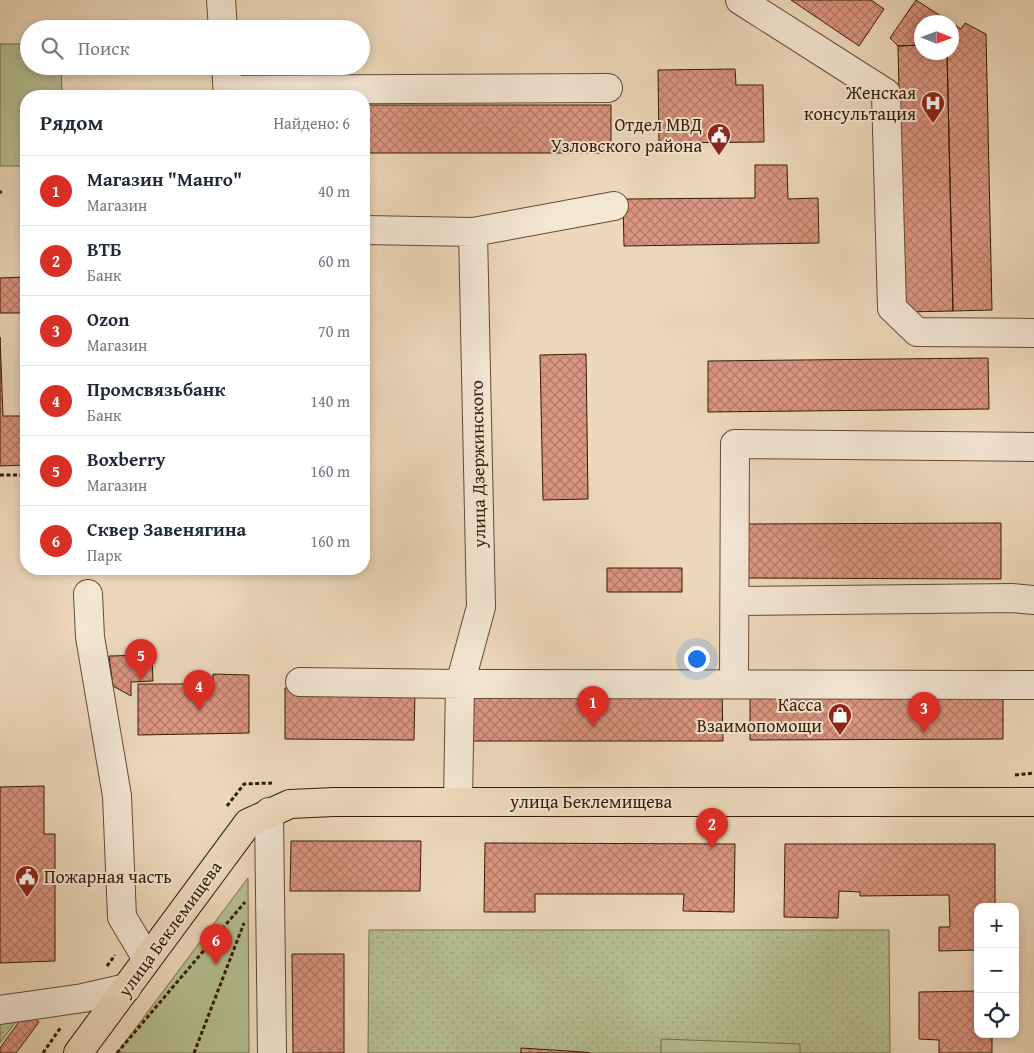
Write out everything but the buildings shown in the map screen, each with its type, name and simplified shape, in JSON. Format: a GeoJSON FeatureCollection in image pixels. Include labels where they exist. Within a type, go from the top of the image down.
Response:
{"type":"FeatureCollection","features":[{"type":"Feature","properties":{"kind":"main road","name":"улица Беклемищева"},"geometry":{"type":"LineString","coordinates":[[78,1053],[248,823],[290,804],[334,802],[1034,802]]}},
{"type":"Feature","properties":{"kind":"street"},"geometry":{"type":"LineString","coordinates":[[221,0],[222,20]]}},
{"type":"Feature","properties":{"kind":"street"},"geometry":{"type":"LineString","coordinates":[[740,0],[886,92],[892,308],[917,332],[1034,333]]}},
{"type":"Feature","properties":{"kind":"street"},"geometry":{"type":"LineString","coordinates":[[227,84],[608,88]]}},
{"type":"Feature","properties":{"kind":"street"},"geometry":{"type":"LineString","coordinates":[[370,230],[473,232],[614,206]]}},
{"type":"Feature","properties":{"kind":"street","name":"улица Дзержинского"},"geometry":{"type":"LineString","coordinates":[[458,802],[460,684],[481,607],[473,232]]}},
{"type":"Feature","properties":{"kind":"street"},"geometry":{"type":"LineString","coordinates":[[734,683],[736,444],[1034,447]]}},
{"type":"Feature","properties":{"kind":"street"},"geometry":{"type":"LineString","coordinates":[[88,594],[90,636],[118,796],[122,917],[147,959]]}},
{"type":"Feature","properties":{"kind":"street"},"geometry":{"type":"LineString","coordinates":[[735,601],[1012,598],[1034,600]]}},
{"type":"Feature","properties":{"kind":"street"},"geometry":{"type":"LineString","coordinates":[[300,682],[1034,685]]}},
{"type":"Feature","properties":{"kind":"street"},"geometry":{"type":"LineString","coordinates":[[269,812],[272,1053]]}},
{"type":"Feature","properties":{"kind":"street"},"geometry":{"type":"LineString","coordinates":[[0,1010],[83,998],[127,988]]}},
{"type":"Feature","properties":{"kind":"path"},"geometry":{"type":"LineString","coordinates":[[0,475],[20,475]]}},
{"type":"Feature","properties":{"kind":"path"},"geometry":{"type":"LineString","coordinates":[[117,1053],[257,888],[270,886]]}},
{"type":"Feature","properties":{"kind":"path"},"geometry":{"type":"LineString","coordinates":[[194,1053],[246,915]]}},
{"type":"Feature","properties":{"kind":"green space"},"geometry":{"type":"Polygon","coordinates":[[[0,44],[20,44],[20,75],[61,75],[62,90],[20,90],[20,166],[0,166],[0,44]]]}},
{"type":"Feature","properties":{"kind":"green space"},"geometry":{"type":"Polygon","coordinates":[[[248,878],[249,1053],[117,1053],[248,878]]]}},
{"type":"Feature","properties":{"kind":"green space"},"geometry":{"type":"Polygon","coordinates":[[[369,930],[889,930],[890,1053],[368,1053],[369,930]]]}},
{"type":"Feature","properties":{"kind":"green space"},"geometry":{"type":"Polygon","coordinates":[[[17,1020],[0,1043],[0,1022],[17,1020]]]}},
{"type":"Feature","properties":{"kind":"green space"},"geometry":{"type":"Polygon","coordinates":[[[661,1039],[800,1044],[800,1053],[661,1053],[661,1039]]]}},
{"type":"Feature","properties":{"kind":"place","name":"Женская консультация"},"geometry":{"type":"Point","coordinates":[933,124]}},
{"type":"Feature","properties":{"kind":"place","name":"Отдел МВД Узловского района"},"geometry":{"type":"Point","coordinates":[719,156]}},
{"type":"Feature","properties":{"kind":"place","name":"Boxberry"},"geometry":{"type":"Point","coordinates":[141,680]}},
{"type":"Feature","properties":{"kind":"place","name":"Промсвязьбанк"},"geometry":{"type":"Point","coordinates":[199,711]}},
{"type":"Feature","properties":{"kind":"place","name":"Магазин \"Манго\""},"geometry":{"type":"Point","coordinates":[593,727]}},
{"type":"Feature","properties":{"kind":"place","name":"Ozon"},"geometry":{"type":"Point","coordinates":[924,733]}},
{"type":"Feature","properties":{"kind":"place","name":"Касса Взаимопомощи"},"geometry":{"type":"Point","coordinates":[840,736]}},
{"type":"Feature","properties":{"kind":"place","name":"ВТБ"},"geometry":{"type":"Point","coordinates":[712,849]}},
{"type":"Feature","properties":{"kind":"place","name":"Пожарная часть"},"geometry":{"type":"Point","coordinates":[27,898]}},
{"type":"Feature","properties":{"kind":"place","name":"Сквер Завенягина"},"geometry":{"type":"Point","coordinates":[216,965]}}]}
